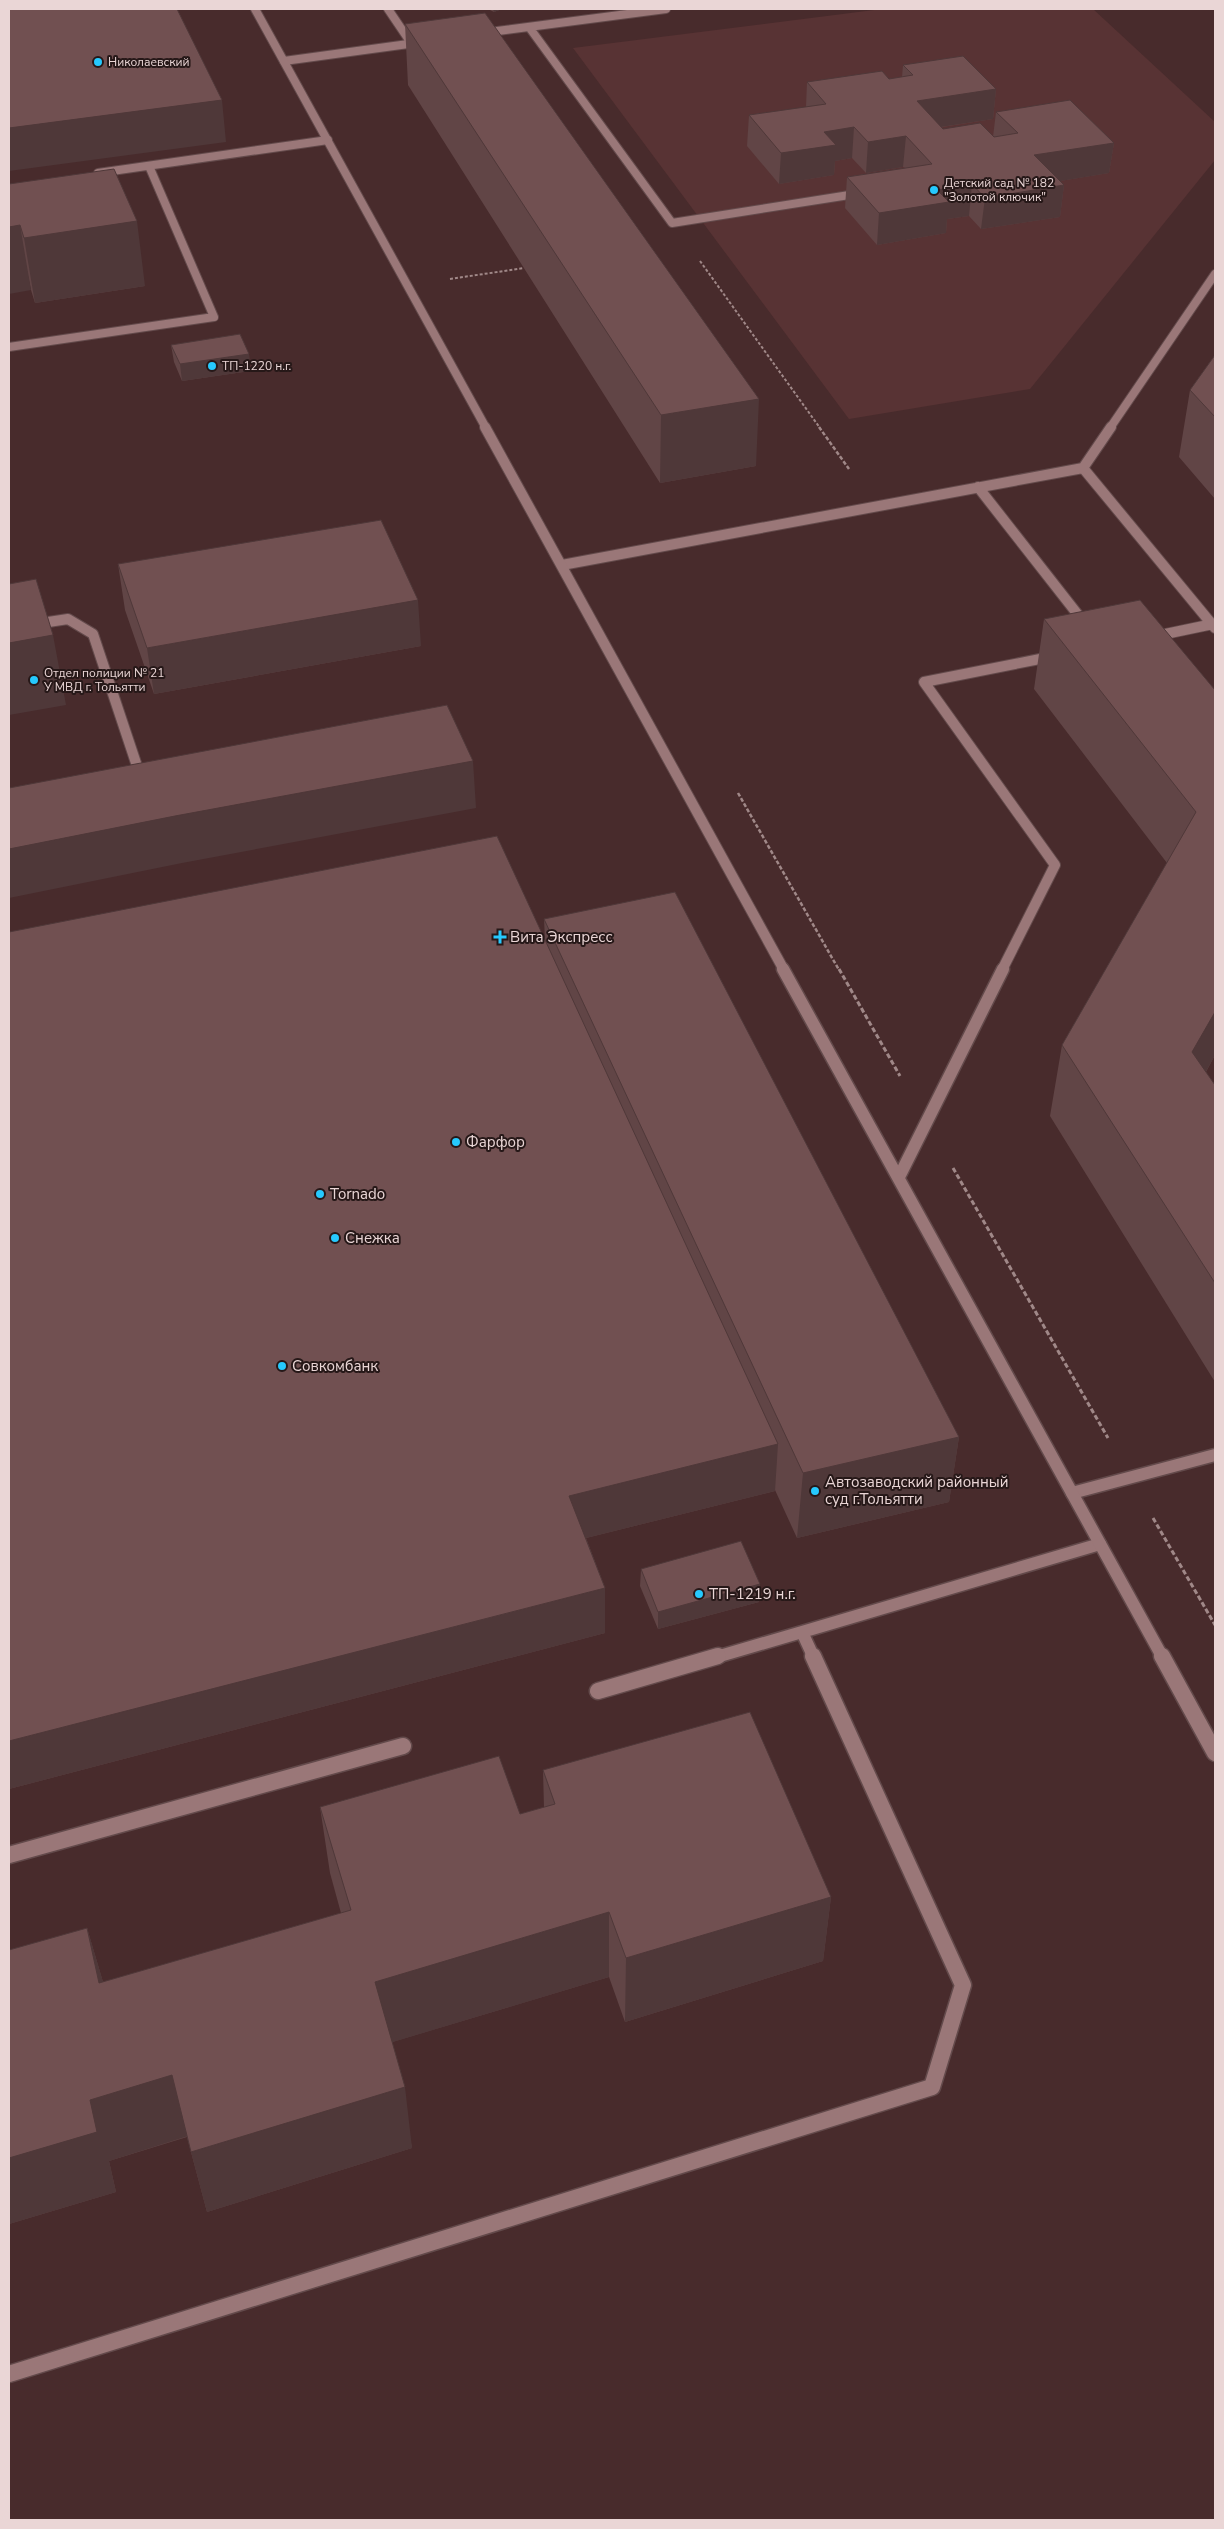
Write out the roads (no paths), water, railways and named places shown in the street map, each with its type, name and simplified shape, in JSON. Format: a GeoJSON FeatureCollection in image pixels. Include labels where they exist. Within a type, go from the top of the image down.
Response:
{"type":"FeatureCollection","features":[{"type":"Feature","properties":{"kind":"street"},"geometry":{"type":"LineString","coordinates":[[256,9],[1215,1752]]}},
{"type":"Feature","properties":{"kind":"street"},"geometry":{"type":"LineString","coordinates":[[388,9],[411,43]]}},
{"type":"Feature","properties":{"kind":"street"},"geometry":{"type":"LineString","coordinates":[[470,35],[666,9]]}},
{"type":"Feature","properties":{"kind":"street"},"geometry":{"type":"LineString","coordinates":[[529,27],[672,223],[868,192]]}},
{"type":"Feature","properties":{"kind":"street"},"geometry":{"type":"LineString","coordinates":[[284,61],[430,41]]}},
{"type":"Feature","properties":{"kind":"street"},"geometry":{"type":"LineString","coordinates":[[93,174],[328,140]]}},
{"type":"Feature","properties":{"kind":"street"},"geometry":{"type":"LineString","coordinates":[[9,346],[214,317],[149,166]]}},
{"type":"Feature","properties":{"kind":"street"},"geometry":{"type":"LineString","coordinates":[[562,565],[1083,468],[1215,274]]}},
{"type":"Feature","properties":{"kind":"street"},"geometry":{"type":"LineString","coordinates":[[1083,468],[1214,626],[1139,639]]}},
{"type":"Feature","properties":{"kind":"street"},"geometry":{"type":"LineString","coordinates":[[978,488],[1090,631]]}},
{"type":"Feature","properties":{"kind":"street"},"geometry":{"type":"LineString","coordinates":[[9,628],[68,619],[94,634],[139,772]]}},
{"type":"Feature","properties":{"kind":"street"},"geometry":{"type":"LineString","coordinates":[[899,1177],[1055,865],[924,682],[1065,654]]}},
{"type":"Feature","properties":{"kind":"street"},"geometry":{"type":"LineString","coordinates":[[1072,1493],[1215,1455]]}},
{"type":"Feature","properties":{"kind":"street"},"geometry":{"type":"LineString","coordinates":[[598,1691],[1100,1544]]}},
{"type":"Feature","properties":{"kind":"street"},"geometry":{"type":"LineString","coordinates":[[9,2374],[932,2087],[963,1985],[802,1632]]}},
{"type":"Feature","properties":{"kind":"street"},"geometry":{"type":"LineString","coordinates":[[9,1855],[403,1746]]}},
{"type":"Feature","properties":{"kind":"place","name":"Николаевский"},"geometry":{"type":"Point","coordinates":[98,62]}},
{"type":"Feature","properties":{"kind":"place","name":"Детский сад № 182 \"Золотой ключик\""},"geometry":{"type":"Point","coordinates":[934,190]}},
{"type":"Feature","properties":{"kind":"place","name":"ТП-1220 н.г."},"geometry":{"type":"Point","coordinates":[212,366]}},
{"type":"Feature","properties":{"kind":"place","name":"Отдел полиции № 21 У МВД г. Тольятти"},"geometry":{"type":"Point","coordinates":[34,680]}},
{"type":"Feature","properties":{"kind":"place","name":"Вита Экспресс"},"geometry":{"type":"Point","coordinates":[500,937]}},
{"type":"Feature","properties":{"kind":"place","name":"Фарфор"},"geometry":{"type":"Point","coordinates":[456,1142]}},
{"type":"Feature","properties":{"kind":"place","name":"Tornado"},"geometry":{"type":"Point","coordinates":[320,1194]}},
{"type":"Feature","properties":{"kind":"place","name":"Снежка"},"geometry":{"type":"Point","coordinates":[335,1238]}},
{"type":"Feature","properties":{"kind":"place","name":"Совкомбанк"},"geometry":{"type":"Point","coordinates":[282,1366]}},
{"type":"Feature","properties":{"kind":"place","name":"Автозаводский районный суд г.Тольятти"},"geometry":{"type":"Point","coordinates":[815,1491]}},
{"type":"Feature","properties":{"kind":"place","name":"ТП-1219 н.г."},"geometry":{"type":"Point","coordinates":[699,1594]}}]}
